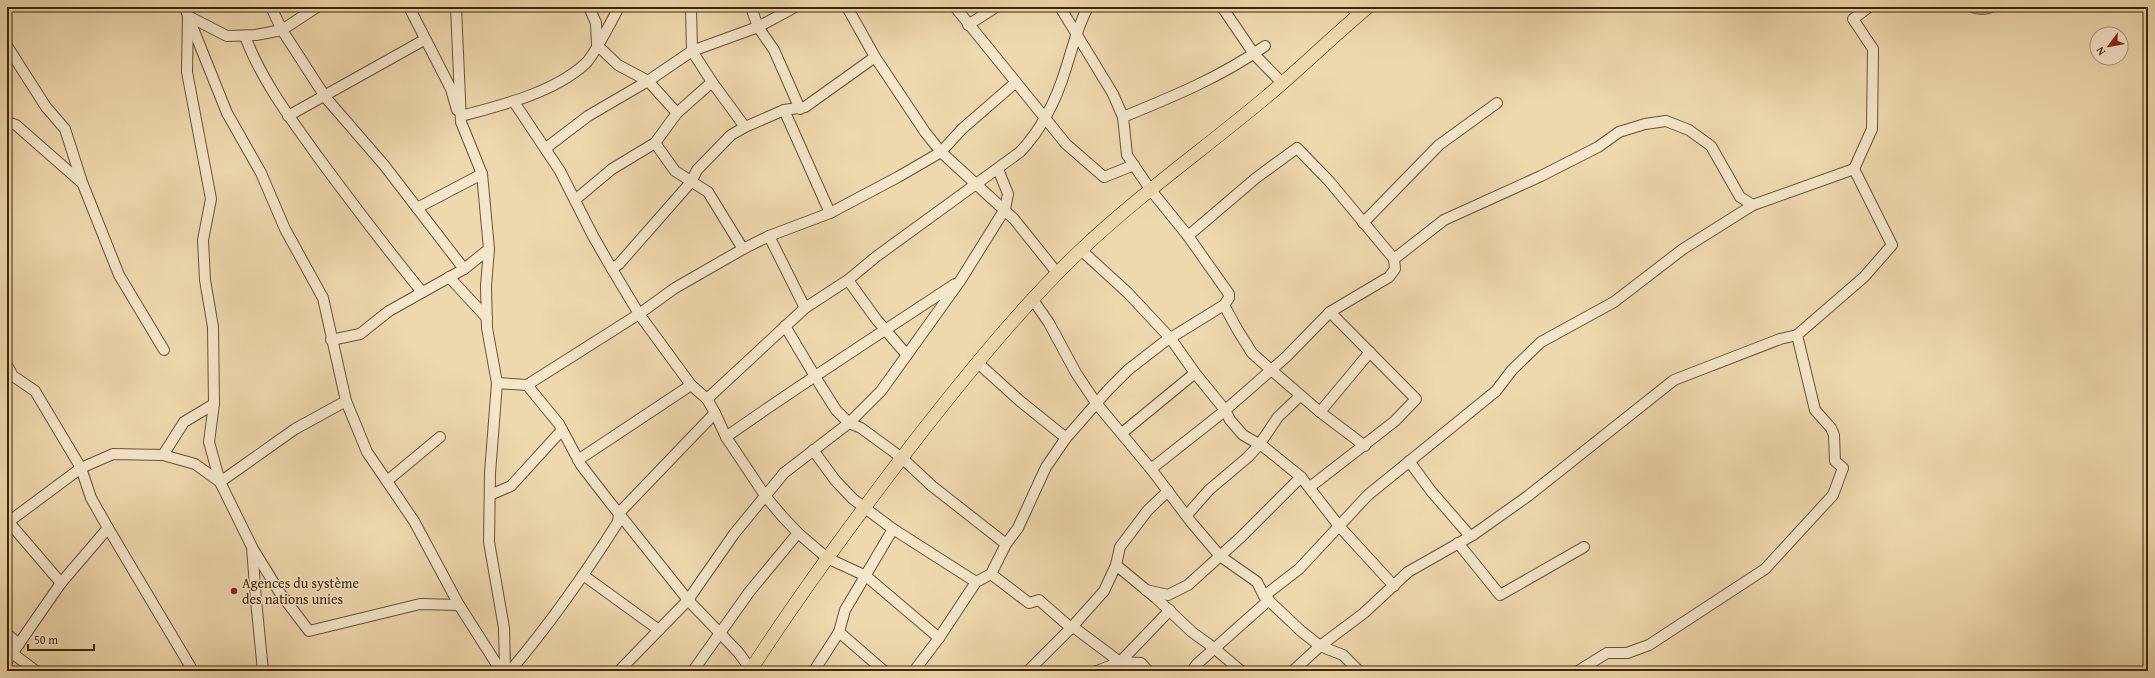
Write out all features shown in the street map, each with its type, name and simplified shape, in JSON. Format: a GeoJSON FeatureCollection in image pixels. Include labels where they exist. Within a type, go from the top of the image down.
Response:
{"type":"FeatureCollection","features":[{"type":"Feature","properties":{"kind":"main road"},"geometry":{"type":"LineString","coordinates":[[751,671],[827,558],[902,458],[978,363],[1033,300],[1081,250],[1150,189],[1282,83],[1355,11],[1368,7]]}},
{"type":"Feature","properties":{"kind":"street"},"geometry":{"type":"LineString","coordinates":[[271,7],[282,30],[324,94],[384,165],[464,269]]}},
{"type":"Feature","properties":{"kind":"street"},"geometry":{"type":"LineString","coordinates":[[186,12],[227,36],[245,36],[282,30],[317,7]]}},
{"type":"Feature","properties":{"kind":"street"},"geometry":{"type":"LineString","coordinates":[[409,7],[424,40],[451,89],[482,174],[489,249],[486,286],[487,318],[497,383],[490,495],[489,542],[504,628],[505,671]]}},
{"type":"Feature","properties":{"kind":"street"},"geometry":{"type":"LineString","coordinates":[[456,7],[461,119]]}},
{"type":"Feature","properties":{"kind":"street"},"geometry":{"type":"LineString","coordinates":[[589,7],[596,23],[597,45],[618,65],[648,81],[677,113]]}},
{"type":"Feature","properties":{"kind":"street"},"geometry":{"type":"LineString","coordinates":[[461,119],[514,102],[560,81],[586,64],[620,7]]}},
{"type":"Feature","properties":{"kind":"street"},"geometry":{"type":"LineString","coordinates":[[691,7],[692,51],[744,127]]}},
{"type":"Feature","properties":{"kind":"street"},"geometry":{"type":"LineString","coordinates":[[751,7],[758,27],[774,50],[800,109]]}},
{"type":"Feature","properties":{"kind":"street"},"geometry":{"type":"LineString","coordinates":[[546,148],[588,116],[648,81],[692,51],[758,27],[796,7]]}},
{"type":"Feature","properties":{"kind":"street"},"geometry":{"type":"LineString","coordinates":[[847,7],[875,57],[925,132],[942,152],[975,184],[1005,209],[1024,229],[1058,274]]}},
{"type":"Feature","properties":{"kind":"street"},"geometry":{"type":"LineString","coordinates":[[955,7],[968,25],[1066,144],[1104,176],[1134,165]]}},
{"type":"Feature","properties":{"kind":"street"},"geometry":{"type":"LineString","coordinates":[[968,25],[996,7]]}},
{"type":"Feature","properties":{"kind":"street"},"geometry":{"type":"LineString","coordinates":[[914,671],[939,638],[976,582],[991,574],[1006,544],[1018,528],[1046,467],[1066,438],[1096,403],[1128,370],[1171,339],[1224,305],[1229,298],[1229,294],[1188,236],[1150,189],[1127,155],[1123,117],[1113,94],[1060,7]]}},
{"type":"Feature","properties":{"kind":"street"},"geometry":{"type":"LineString","coordinates":[[706,399],[805,308],[848,280],[877,256],[975,184],[998,169],[1030,142],[1045,119],[1066,70],[1076,31],[1088,7]]}},
{"type":"Feature","properties":{"kind":"street"},"geometry":{"type":"LineString","coordinates":[[1222,7],[1254,54],[1282,83]]}},
{"type":"Feature","properties":{"kind":"street"},"geometry":{"type":"LineString","coordinates":[[1192,671],[1195,666],[1266,598],[1299,569],[1368,495],[1409,461],[1426,450],[1466,414],[1496,391],[1512,370],[1541,342],[1614,302],[1683,249],[1753,205],[1854,169],[1872,129],[1873,49],[1853,18],[1869,7]]}},
{"type":"Feature","properties":{"kind":"street"},"geometry":{"type":"LineString","coordinates":[[186,12],[228,113],[261,173],[285,229],[323,298],[331,340],[346,401],[367,452],[414,521],[459,605],[501,671]]}},
{"type":"Feature","properties":{"kind":"street"},"geometry":{"type":"LineString","coordinates":[[186,12],[187,72],[211,199],[203,240],[205,280],[213,327],[214,404],[209,442],[220,482],[252,548],[280,593],[309,631],[420,604],[459,605]]}},
{"type":"Feature","properties":{"kind":"street"},"geometry":{"type":"LineString","coordinates":[[245,36],[252,56],[288,116],[390,253],[422,292]]}},
{"type":"Feature","properties":{"kind":"street"},"geometry":{"type":"LineString","coordinates":[[288,116],[324,94],[424,40]]}},
{"type":"Feature","properties":{"kind":"street"},"geometry":{"type":"LineString","coordinates":[[7,46],[46,108],[65,129],[82,182],[125,287],[164,350]]}},
{"type":"Feature","properties":{"kind":"street"},"geometry":{"type":"LineString","coordinates":[[1123,117],[1173,96],[1232,68],[1265,46]]}},
{"type":"Feature","properties":{"kind":"street"},"geometry":{"type":"LineString","coordinates":[[612,269],[619,264],[691,182],[696,170],[732,135],[744,127],[784,110],[800,109],[805,107],[875,57]]}},
{"type":"Feature","properties":{"kind":"street"},"geometry":{"type":"LineString","coordinates":[[574,200],[612,169],[655,143],[677,113],[712,82]]}},
{"type":"Feature","properties":{"kind":"street"},"geometry":{"type":"LineString","coordinates":[[497,383],[527,385],[640,314],[674,288],[743,249],[769,236],[830,212],[898,177],[942,152],[962,129],[1015,83]]}},
{"type":"Feature","properties":{"kind":"street"},"geometry":{"type":"LineString","coordinates":[[514,102],[560,171],[574,200],[612,269],[640,314],[691,385],[706,399],[715,413],[726,437],[766,496],[798,533],[827,558],[866,576],[939,638]]}},
{"type":"Feature","properties":{"kind":"street"},"geometry":{"type":"LineString","coordinates":[[1363,223],[1439,145],[1497,104]]}},
{"type":"Feature","properties":{"kind":"street"},"geometry":{"type":"LineString","coordinates":[[784,110],[830,212]]}},
{"type":"Feature","properties":{"kind":"street"},"geometry":{"type":"LineString","coordinates":[[1394,259],[1444,220],[1541,176],[1598,147],[1619,132],[1645,124],[1666,121],[1689,130],[1712,146],[1740,197],[1753,205]]}},
{"type":"Feature","properties":{"kind":"street"},"geometry":{"type":"LineString","coordinates":[[7,122],[16,125],[82,182]]}},
{"type":"Feature","properties":{"kind":"street"},"geometry":{"type":"LineString","coordinates":[[655,143],[675,171],[708,192],[743,249]]}},
{"type":"Feature","properties":{"kind":"street"},"geometry":{"type":"LineString","coordinates":[[1151,469],[1226,410],[1272,369],[1330,312],[1389,277],[1395,269],[1394,259],[1329,181],[1297,148],[1256,178],[1188,236]]}},
{"type":"Feature","properties":{"kind":"street"},"geometry":{"type":"LineString","coordinates":[[619,671],[688,600],[734,534],[784,473],[849,423],[881,391],[960,281],[1005,209],[1008,194],[998,169]]}},
{"type":"Feature","properties":{"kind":"street"},"geometry":{"type":"LineString","coordinates":[[1293,671],[1320,646],[1364,613],[1408,572],[1470,536],[1528,496],[1674,380],[1780,339],[1797,335],[1864,277],[1892,244],[1854,169]]}},
{"type":"Feature","properties":{"kind":"street"},"geometry":{"type":"LineString","coordinates":[[417,208],[482,174]]}},
{"type":"Feature","properties":{"kind":"street"},"geometry":{"type":"LineString","coordinates":[[769,236],[805,308]]}},
{"type":"Feature","properties":{"kind":"street"},"geometry":{"type":"LineString","coordinates":[[331,340],[360,334],[389,311],[464,269],[489,249]]}},
{"type":"Feature","properties":{"kind":"street"},"geometry":{"type":"LineString","coordinates":[[1081,250],[1133,299],[1171,339],[1195,373],[1226,410],[1230,420],[1243,435],[1264,447],[1301,476],[1339,526],[1394,586]]}},
{"type":"Feature","properties":{"kind":"street"},"geometry":{"type":"LineString","coordinates":[[449,277],[487,318]]}},
{"type":"Feature","properties":{"kind":"street"},"geometry":{"type":"LineString","coordinates":[[848,280],[885,331],[907,355]]}},
{"type":"Feature","properties":{"kind":"street"},"geometry":{"type":"LineString","coordinates":[[726,437],[815,375],[960,281]]}},
{"type":"Feature","properties":{"kind":"street"},"geometry":{"type":"LineString","coordinates":[[1033,300],[1049,323],[1076,373],[1096,403],[1122,433],[1220,556],[1257,582],[1266,598],[1301,631],[1320,646],[1343,655],[1359,671]]}},
{"type":"Feature","properties":{"kind":"street"},"geometry":{"type":"LineString","coordinates":[[1224,305],[1252,353],[1272,369],[1300,396],[1365,446]]}},
{"type":"Feature","properties":{"kind":"street"},"geometry":{"type":"LineString","coordinates":[[1310,487],[1365,446],[1395,421],[1416,399],[1330,312]]}},
{"type":"Feature","properties":{"kind":"street"},"geometry":{"type":"LineString","coordinates":[[785,326],[836,410],[849,423],[861,428],[902,458],[932,486],[1006,544]]}},
{"type":"Feature","properties":{"kind":"street"},"geometry":{"type":"LineString","coordinates":[[1578,671],[1607,653],[1627,653],[1650,645],[1760,573],[1800,533],[1833,495],[1843,468],[1835,461],[1834,434],[1831,428],[1815,410],[1797,335]]}},
{"type":"Feature","properties":{"kind":"street"},"geometry":{"type":"LineString","coordinates":[[1320,412],[1370,352]]}},
{"type":"Feature","properties":{"kind":"street"},"geometry":{"type":"LineString","coordinates":[[978,363],[1020,401],[1066,438]]}},
{"type":"Feature","properties":{"kind":"street"},"geometry":{"type":"LineString","coordinates":[[7,365],[10,379],[35,391],[81,468],[91,498],[193,671]]}},
{"type":"Feature","properties":{"kind":"street"},"geometry":{"type":"LineString","coordinates":[[1122,433],[1195,373]]}},
{"type":"Feature","properties":{"kind":"street"},"geometry":{"type":"LineString","coordinates":[[527,385],[562,430],[578,460],[619,513],[688,600],[738,652],[751,671]]}},
{"type":"Feature","properties":{"kind":"street"},"geometry":{"type":"LineString","coordinates":[[578,460],[691,385]]}},
{"type":"Feature","properties":{"kind":"street"},"geometry":{"type":"LineString","coordinates":[[1187,515],[1209,490],[1248,457],[1259,445],[1278,417],[1300,396]]}},
{"type":"Feature","properties":{"kind":"street"},"geometry":{"type":"LineString","coordinates":[[220,482],[295,429],[346,401]]}},
{"type":"Feature","properties":{"kind":"street"},"geometry":{"type":"LineString","coordinates":[[163,455],[184,422],[214,404]]}},
{"type":"Feature","properties":{"kind":"street"},"geometry":{"type":"LineString","coordinates":[[510,671],[536,640],[583,575],[618,522],[619,513],[715,413]]}},
{"type":"Feature","properties":{"kind":"street"},"geometry":{"type":"LineString","coordinates":[[490,495],[510,486],[562,430]]}},
{"type":"Feature","properties":{"kind":"street"},"geometry":{"type":"LineString","coordinates":[[387,481],[440,437]]}},
{"type":"Feature","properties":{"kind":"street"},"geometry":{"type":"LineString","coordinates":[[813,450],[835,480],[864,508],[893,529],[976,582]]}},
{"type":"Feature","properties":{"kind":"street"},"geometry":{"type":"LineString","coordinates":[[61,583],[8,522],[81,468],[113,454],[163,455],[195,464],[220,482]]}},
{"type":"Feature","properties":{"kind":"street"},"geometry":{"type":"LineString","coordinates":[[1409,461],[1431,491],[1470,536]]}},
{"type":"Feature","properties":{"kind":"street"},"geometry":{"type":"LineString","coordinates":[[1146,590],[1168,595],[1188,585],[1220,556],[1301,476]]}},
{"type":"Feature","properties":{"kind":"street"},"geometry":{"type":"LineString","coordinates":[[1028,671],[1071,628],[1104,591],[1116,566],[1120,547],[1148,510],[1168,491]]}},
{"type":"Feature","properties":{"kind":"street"},"geometry":{"type":"LineString","coordinates":[[36,671],[9,657],[61,583],[108,528]]}},
{"type":"Feature","properties":{"kind":"street"},"geometry":{"type":"LineString","coordinates":[[814,671],[839,632],[844,610],[866,576],[893,529]]}},
{"type":"Feature","properties":{"kind":"street"},"geometry":{"type":"LineString","coordinates":[[693,671],[750,591],[798,533]]}},
{"type":"Feature","properties":{"kind":"street"},"geometry":{"type":"LineString","coordinates":[[1458,543],[1500,595],[1584,547]]}},
{"type":"Feature","properties":{"kind":"street"},"geometry":{"type":"LineString","coordinates":[[252,548],[264,671]]}},
{"type":"Feature","properties":{"kind":"street"},"geometry":{"type":"LineString","coordinates":[[1116,566],[1170,610],[1192,632],[1241,671]]}},
{"type":"Feature","properties":{"kind":"street"},"geometry":{"type":"LineString","coordinates":[[991,574],[1028,603],[1039,600],[1071,628],[1076,629],[1120,662]]}},
{"type":"Feature","properties":{"kind":"street"},"geometry":{"type":"LineString","coordinates":[[583,575],[659,630]]}},
{"type":"Feature","properties":{"kind":"street"},"geometry":{"type":"LineString","coordinates":[[1120,662],[1170,610]]}},
{"type":"Feature","properties":{"kind":"street"},"geometry":{"type":"LineString","coordinates":[[839,632],[884,671]]}},
{"type":"Feature","properties":{"kind":"street"},"geometry":{"type":"LineString","coordinates":[[7,634],[19,644]]}},
{"type":"Feature","properties":{"kind":"street"},"geometry":{"type":"LineString","coordinates":[[1097,671],[1120,662],[1141,663],[1148,671]]}},
{"type":"Feature","properties":{"kind":"shaded area"},"geometry":{"type":"Polygon","coordinates":[[[1962,7],[1999,7],[1999,9],[1995,12],[1975,14],[1962,7]]]}},
{"type":"Feature","properties":{"kind":"place","name":"Agences du système des nations unies"},"geometry":{"type":"Point","coordinates":[234,591]}}]}
